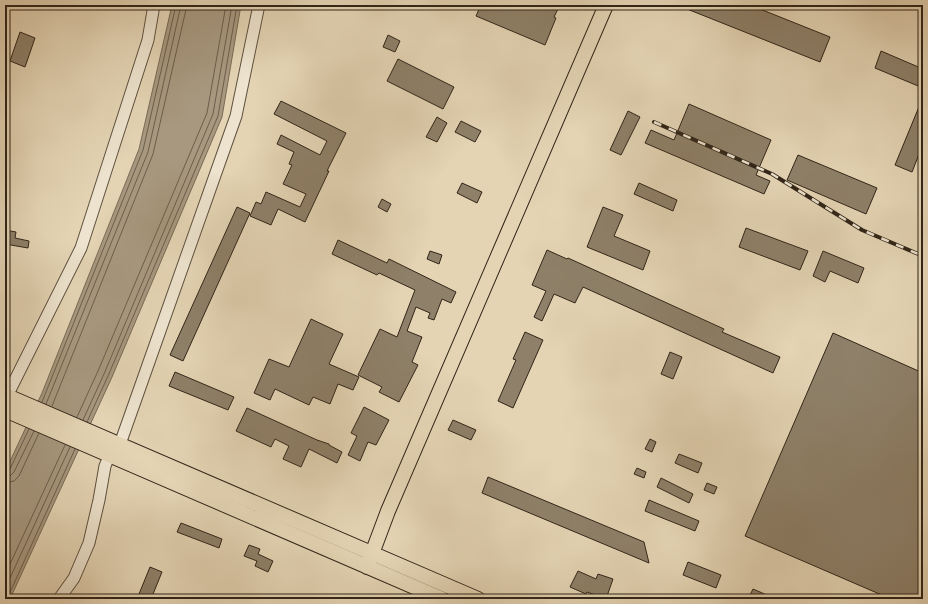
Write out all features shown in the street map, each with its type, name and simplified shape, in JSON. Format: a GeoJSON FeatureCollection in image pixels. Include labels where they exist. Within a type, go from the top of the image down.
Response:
{"type":"FeatureCollection","features":[{"type":"Feature","properties":{"kind":"main road"},"geometry":{"type":"LineString","coordinates":[[370,560],[388,512],[606,5]]}},
{"type":"Feature","properties":{"kind":"main road"},"geometry":{"type":"LineString","coordinates":[[10,403],[370,560],[478,599]]}},
{"type":"Feature","properties":{"kind":"main road"},"geometry":{"type":"LineString","coordinates":[[370,560],[442,599]]}},
{"type":"Feature","properties":{"kind":"street"},"geometry":{"type":"LineString","coordinates":[[10,403],[81,248],[148,40],[154,5]]}},
{"type":"Feature","properties":{"kind":"street"},"geometry":{"type":"LineString","coordinates":[[59,599],[74,578],[89,543],[105,466],[111,448],[236,116],[259,5]]}},
{"type":"Feature","properties":{"kind":"water"},"geometry":{"type":"Polygon","coordinates":[[[172,5],[241,5],[222,117],[112,377],[10,599],[5,599],[5,472],[42,393],[139,149],[172,5]]]}},
{"type":"Feature","properties":{"kind":"building"},"geometry":{"type":"Polygon","coordinates":[[[481,5],[560,5],[554,17],[556,18],[545,45],[476,16],[481,5]]]}},
{"type":"Feature","properties":{"kind":"building"},"geometry":{"type":"Polygon","coordinates":[[[677,5],[750,5],[830,37],[820,62],[677,5]]]}},
{"type":"Feature","properties":{"kind":"building"},"geometry":{"type":"Polygon","coordinates":[[[20,32],[35,38],[25,67],[10,61],[20,32]]]}},
{"type":"Feature","properties":{"kind":"building"},"geometry":{"type":"Polygon","coordinates":[[[388,35],[400,41],[395,52],[383,47],[388,35]]]}},
{"type":"Feature","properties":{"kind":"building"},"geometry":{"type":"Polygon","coordinates":[[[881,51],[923,69],[923,88],[875,68],[881,51]]]}},
{"type":"Feature","properties":{"kind":"building"},"geometry":{"type":"Polygon","coordinates":[[[398,59],[454,87],[443,109],[387,81],[398,59]]]}},
{"type":"Feature","properties":{"kind":"building"},"geometry":{"type":"Polygon","coordinates":[[[923,97],[923,144],[912,172],[895,165],[923,97]]]}},
{"type":"Feature","properties":{"kind":"building"},"geometry":{"type":"Polygon","coordinates":[[[281,101],[346,133],[327,171],[329,171],[305,222],[278,209],[271,225],[250,216],[256,202],[261,204],[266,192],[300,207],[306,194],[283,184],[292,165],[289,164],[294,152],[277,144],[281,135],[320,155],[327,141],[274,114],[281,101]]]}},
{"type":"Feature","properties":{"kind":"building"},"geometry":{"type":"Polygon","coordinates":[[[689,104],[771,140],[756,175],[770,181],[764,194],[645,143],[651,130],[674,140],[689,104]]]}},
{"type":"Feature","properties":{"kind":"building"},"geometry":{"type":"Polygon","coordinates":[[[628,111],[640,117],[621,155],[610,150],[628,111]]]}},
{"type":"Feature","properties":{"kind":"building"},"geometry":{"type":"Polygon","coordinates":[[[437,117],[447,123],[437,142],[426,137],[437,117]]]}},
{"type":"Feature","properties":{"kind":"building"},"geometry":{"type":"Polygon","coordinates":[[[461,121],[481,131],[475,142],[455,132],[461,121]]]}},
{"type":"Feature","properties":{"kind":"building"},"geometry":{"type":"Polygon","coordinates":[[[798,155],[877,188],[866,214],[787,180],[798,155]]]}},
{"type":"Feature","properties":{"kind":"building"},"geometry":{"type":"Polygon","coordinates":[[[462,183],[482,192],[477,203],[457,193],[462,183]]]}},
{"type":"Feature","properties":{"kind":"building"},"geometry":{"type":"Polygon","coordinates":[[[639,183],[677,200],[673,211],[634,194],[639,183]]]}},
{"type":"Feature","properties":{"kind":"building"},"geometry":{"type":"Polygon","coordinates":[[[382,199],[391,204],[387,212],[378,207],[382,199]]]}},
{"type":"Feature","properties":{"kind":"building"},"geometry":{"type":"Polygon","coordinates":[[[237,207],[250,213],[183,361],[170,355],[237,207]]]}},
{"type":"Feature","properties":{"kind":"building"},"geometry":{"type":"Polygon","coordinates":[[[603,207],[623,215],[614,236],[650,251],[643,270],[587,247],[603,207]]]}},
{"type":"Feature","properties":{"kind":"building"},"geometry":{"type":"Polygon","coordinates":[[[746,228],[808,251],[800,270],[739,247],[746,228]]]}},
{"type":"Feature","properties":{"kind":"building"},"geometry":{"type":"Polygon","coordinates":[[[5,230],[16,232],[15,238],[29,241],[28,248],[5,244],[5,230]]]}},
{"type":"Feature","properties":{"kind":"building"},"geometry":{"type":"Polygon","coordinates":[[[338,240],[387,263],[389,259],[456,292],[451,303],[442,299],[434,320],[428,318],[430,313],[416,307],[407,331],[422,337],[412,362],[418,365],[399,402],[379,392],[382,387],[358,375],[380,329],[397,337],[415,290],[379,273],[377,275],[332,254],[338,240]]]}},
{"type":"Feature","properties":{"kind":"building"},"geometry":{"type":"Polygon","coordinates":[[[547,250],[567,259],[568,258],[724,329],[722,332],[780,357],[773,373],[583,287],[575,303],[554,294],[542,321],[534,317],[546,291],[532,285],[547,250]]]}},
{"type":"Feature","properties":{"kind":"building"},"geometry":{"type":"Polygon","coordinates":[[[430,251],[442,255],[439,264],[427,259],[430,251]]]}},
{"type":"Feature","properties":{"kind":"building"},"geometry":{"type":"Polygon","coordinates":[[[823,251],[864,268],[858,283],[830,271],[825,282],[813,276],[823,251]]]}},
{"type":"Feature","properties":{"kind":"building"},"geometry":{"type":"Polygon","coordinates":[[[311,319],[343,334],[329,364],[359,377],[353,390],[338,384],[330,404],[313,397],[309,405],[275,389],[270,400],[254,393],[269,359],[289,367],[311,319]]]}},
{"type":"Feature","properties":{"kind":"building"},"geometry":{"type":"Polygon","coordinates":[[[525,332],[543,340],[513,408],[498,401],[516,360],[513,359],[525,332]]]}},
{"type":"Feature","properties":{"kind":"building"},"geometry":{"type":"Polygon","coordinates":[[[833,333],[923,373],[923,592],[920,599],[891,599],[745,536],[833,333]]]}},
{"type":"Feature","properties":{"kind":"building"},"geometry":{"type":"Polygon","coordinates":[[[670,352],[682,357],[673,379],[661,374],[670,352]]]}},
{"type":"Feature","properties":{"kind":"building"},"geometry":{"type":"Polygon","coordinates":[[[175,372],[234,397],[228,410],[169,386],[175,372]]]}},
{"type":"Feature","properties":{"kind":"building"},"geometry":{"type":"Polygon","coordinates":[[[364,407],[389,420],[376,445],[368,442],[360,461],[348,455],[357,436],[351,433],[364,407]]]}},
{"type":"Feature","properties":{"kind":"building"},"geometry":{"type":"Polygon","coordinates":[[[247,408],[329,444],[342,452],[337,463],[309,449],[301,467],[283,459],[289,446],[275,439],[271,447],[236,431],[247,408]]]}},
{"type":"Feature","properties":{"kind":"building"},"geometry":{"type":"Polygon","coordinates":[[[453,420],[476,430],[471,440],[448,430],[453,420]]]}},
{"type":"Feature","properties":{"kind":"building"},"geometry":{"type":"Polygon","coordinates":[[[650,439],[656,442],[652,452],[645,449],[650,439]]]}},
{"type":"Feature","properties":{"kind":"building"},"geometry":{"type":"Polygon","coordinates":[[[679,454],[702,463],[698,473],[675,463],[679,454]]]}},
{"type":"Feature","properties":{"kind":"building"},"geometry":{"type":"Polygon","coordinates":[[[637,468],[646,472],[644,478],[634,474],[637,468]]]}},
{"type":"Feature","properties":{"kind":"building"},"geometry":{"type":"Polygon","coordinates":[[[488,477],[644,542],[649,563],[482,493],[488,477]]]}},
{"type":"Feature","properties":{"kind":"building"},"geometry":{"type":"Polygon","coordinates":[[[661,478],[693,494],[689,503],[657,487],[661,478]]]}},
{"type":"Feature","properties":{"kind":"building"},"geometry":{"type":"Polygon","coordinates":[[[707,483],[717,487],[714,494],[704,490],[707,483]]]}},
{"type":"Feature","properties":{"kind":"building"},"geometry":{"type":"Polygon","coordinates":[[[649,500],[699,521],[695,531],[645,511],[649,500]]]}},
{"type":"Feature","properties":{"kind":"building"},"geometry":{"type":"Polygon","coordinates":[[[181,523],[222,539],[219,548],[177,532],[181,523]]]}},
{"type":"Feature","properties":{"kind":"building"},"geometry":{"type":"Polygon","coordinates":[[[249,545],[260,549],[258,554],[273,561],[268,572],[255,566],[257,561],[244,556],[249,545]]]}},
{"type":"Feature","properties":{"kind":"building"},"geometry":{"type":"Polygon","coordinates":[[[688,562],[721,575],[716,588],[683,575],[688,562]]]}},
{"type":"Feature","properties":{"kind":"building"},"geometry":{"type":"Polygon","coordinates":[[[150,567],[162,572],[151,599],[137,599],[150,567]]]}},
{"type":"Feature","properties":{"kind":"building"},"geometry":{"type":"Polygon","coordinates":[[[578,571],[596,579],[598,574],[613,579],[606,599],[587,592],[586,594],[570,587],[578,571]]]}},
{"type":"Feature","properties":{"kind":"building"},"geometry":{"type":"Polygon","coordinates":[[[753,589],[776,599],[748,599],[753,589]]]}},
{"type":"Feature","properties":{"kind":"railway"},"geometry":{"type":"LineString","coordinates":[[654,122],[772,174],[862,230],[923,256]]}}]}
